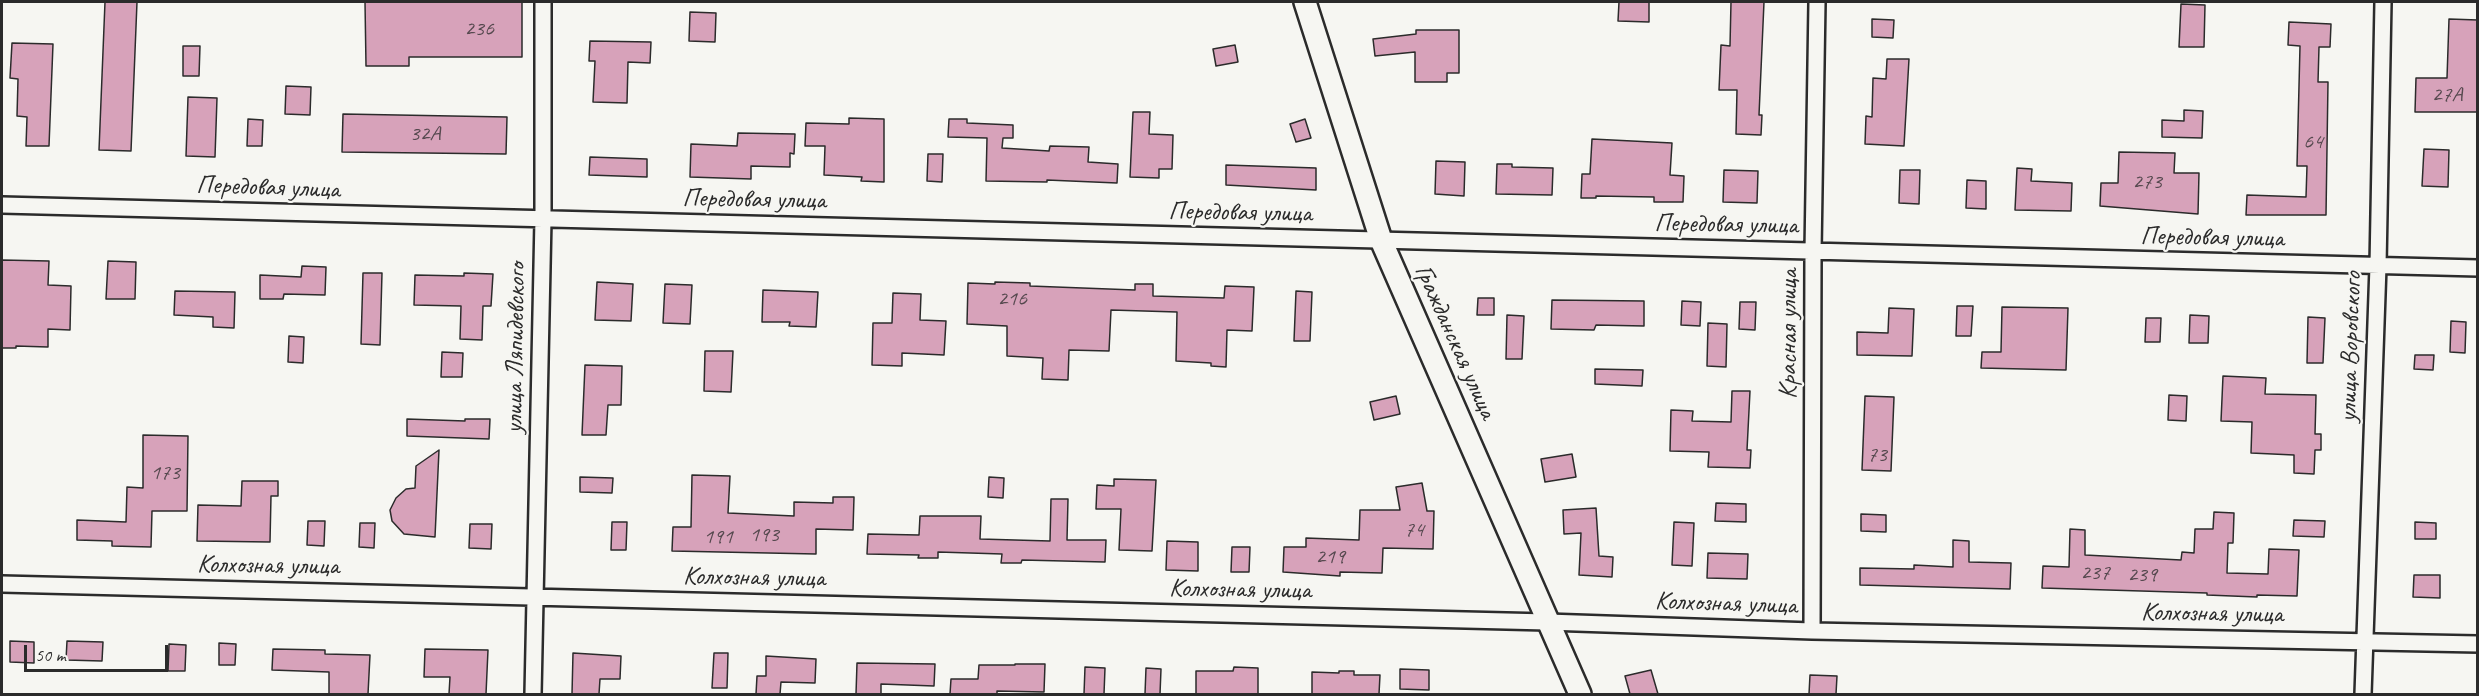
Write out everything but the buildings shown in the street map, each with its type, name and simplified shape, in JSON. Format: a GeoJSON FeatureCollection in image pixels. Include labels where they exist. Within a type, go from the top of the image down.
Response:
{"type":"FeatureCollection","features":[{"type":"Feature","properties":{"kind":"main road","name":"Гражданская улица"},"geometry":{"type":"LineString","coordinates":[[1305,2],[1381,240],[1580,694]]}},
{"type":"Feature","properties":{"kind":"street","name":"улица Ляпидевского"},"geometry":{"type":"LineString","coordinates":[[533,694],[543,219],[543,2]]}},
{"type":"Feature","properties":{"kind":"street","name":"Красная улица"},"geometry":{"type":"LineString","coordinates":[[1812,631],[1813,251],[1817,2]]}},
{"type":"Feature","properties":{"kind":"street","name":"улица Воровского"},"geometry":{"type":"LineString","coordinates":[[2363,694],[2378,266],[2383,2]]}},
{"type":"Feature","properties":{"kind":"street","name":"Передовая улица"},"geometry":{"type":"LineString","coordinates":[[2,205],[2478,268]]}},
{"type":"Feature","properties":{"kind":"street","name":"Колхозная улица"},"geometry":{"type":"LineString","coordinates":[[2,584],[1547,622],[1812,631],[2478,644]]}}]}
